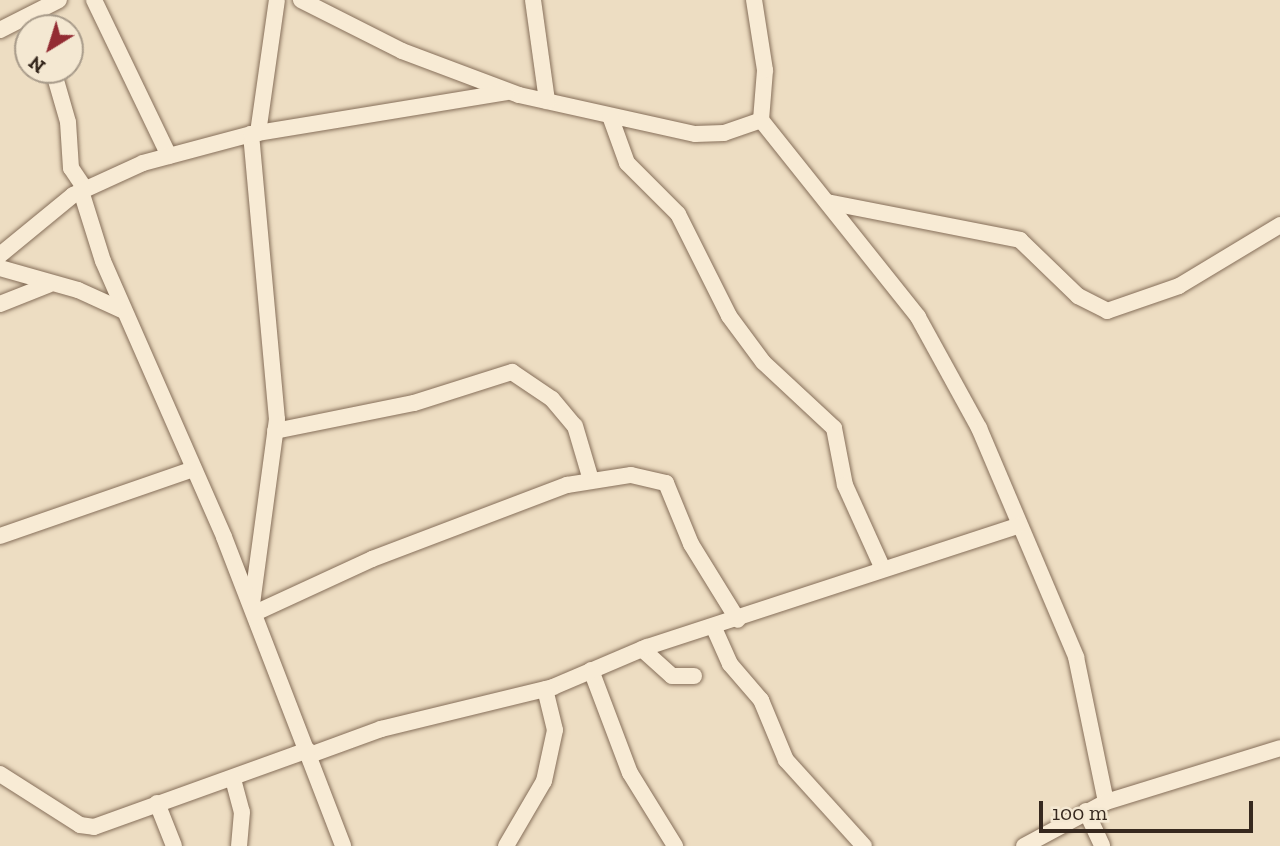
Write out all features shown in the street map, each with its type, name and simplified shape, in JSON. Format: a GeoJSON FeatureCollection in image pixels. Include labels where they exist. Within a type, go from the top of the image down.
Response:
{"type":"FeatureCollection","features":[{"type":"Feature","properties":{"kind":"street"},"geometry":{"type":"LineString","coordinates":[[41,14],[59,0]]}},
{"type":"Feature","properties":{"kind":"street"},"geometry":{"type":"LineString","coordinates":[[94,0],[169,156]]}},
{"type":"Feature","properties":{"kind":"street"},"geometry":{"type":"LineString","coordinates":[[253,610],[275,431],[273,332],[254,134],[277,0]]}},
{"type":"Feature","properties":{"kind":"street"},"geometry":{"type":"LineString","coordinates":[[301,0],[402,51],[509,92],[547,102],[695,134],[724,133],[761,120]]}},
{"type":"Feature","properties":{"kind":"street"},"geometry":{"type":"LineString","coordinates":[[533,0],[547,102]]}},
{"type":"Feature","properties":{"kind":"street"},"geometry":{"type":"LineString","coordinates":[[754,0],[765,70],[761,120],[827,202],[869,248],[932,338],[979,428],[1018,526],[1076,657],[1106,802]]}},
{"type":"Feature","properties":{"kind":"street"},"geometry":{"type":"LineString","coordinates":[[57,84],[68,122],[71,168],[83,190],[124,311],[253,610],[343,846]]}},
{"type":"Feature","properties":{"kind":"street"},"geometry":{"type":"LineString","coordinates":[[0,255],[83,190],[169,156],[254,134],[509,92]]}},
{"type":"Feature","properties":{"kind":"street"},"geometry":{"type":"LineString","coordinates":[[610,116],[627,163],[678,214],[729,316],[763,362],[834,428],[845,485],[882,567]]}},
{"type":"Feature","properties":{"kind":"street"},"geometry":{"type":"LineString","coordinates":[[827,202],[1020,240],[1078,296],[1107,311],[1179,286],[1280,225]]}},
{"type":"Feature","properties":{"kind":"street"},"geometry":{"type":"LineString","coordinates":[[0,268],[124,311]]}},
{"type":"Feature","properties":{"kind":"street"},"geometry":{"type":"LineString","coordinates":[[0,304],[48,285]]}},
{"type":"Feature","properties":{"kind":"street"},"geometry":{"type":"LineString","coordinates":[[275,431],[414,403],[512,372],[552,399],[575,426],[591,480]]}},
{"type":"Feature","properties":{"kind":"street"},"geometry":{"type":"LineString","coordinates":[[0,536],[193,469]]}},
{"type":"Feature","properties":{"kind":"street"},"geometry":{"type":"LineString","coordinates":[[253,610],[372,559],[591,480],[631,475],[666,483],[691,544],[738,620]]}},
{"type":"Feature","properties":{"kind":"street"},"geometry":{"type":"LineString","coordinates":[[0,774],[80,825],[94,827],[157,803],[381,729],[545,689],[642,649],[738,620],[882,567],[1018,526]]}},
{"type":"Feature","properties":{"kind":"street"},"geometry":{"type":"LineString","coordinates":[[713,628],[730,664],[761,700],[786,760],[863,846]]}},
{"type":"Feature","properties":{"kind":"street"},"geometry":{"type":"LineString","coordinates":[[642,649],[672,676],[694,676]]}},
{"type":"Feature","properties":{"kind":"street"},"geometry":{"type":"LineString","coordinates":[[592,670],[630,773],[675,846]]}},
{"type":"Feature","properties":{"kind":"street"},"geometry":{"type":"LineString","coordinates":[[506,846],[544,781],[555,730],[545,689]]}},
{"type":"Feature","properties":{"kind":"street"},"geometry":{"type":"LineString","coordinates":[[1024,846],[1106,802],[1280,748]]}},
{"type":"Feature","properties":{"kind":"street"},"geometry":{"type":"LineString","coordinates":[[233,779],[242,812],[239,846]]}},
{"type":"Feature","properties":{"kind":"street"},"geometry":{"type":"LineString","coordinates":[[157,803],[174,846]]}},
{"type":"Feature","properties":{"kind":"street"},"geometry":{"type":"LineString","coordinates":[[1086,811],[1102,846]]}}]}
